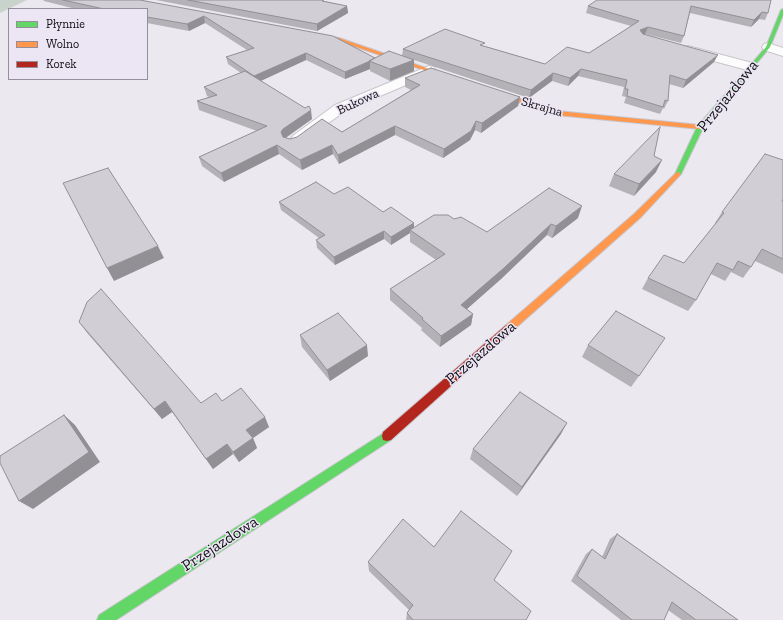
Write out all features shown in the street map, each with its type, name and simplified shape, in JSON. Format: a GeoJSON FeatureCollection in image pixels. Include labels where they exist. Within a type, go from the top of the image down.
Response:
{"type":"FeatureCollection","features":[{"type":"Feature","properties":{"kind":"street","name":"Przejazdowa"},"geometry":{"type":"LineString","coordinates":[[104,620],[388,435],[637,216],[677,177],[700,127],[768,47],[783,10]]}},
{"type":"Feature","properties":{"kind":"street"},"geometry":{"type":"LineString","coordinates":[[303,32],[336,39],[466,83]]}},
{"type":"Feature","properties":{"kind":"street"},"geometry":{"type":"LineString","coordinates":[[675,46],[751,67]]}},
{"type":"Feature","properties":{"kind":"street"},"geometry":{"type":"LineString","coordinates":[[768,47],[783,52]]}},
{"type":"Feature","properties":{"kind":"street","name":"Bukowa"},"geometry":{"type":"LineString","coordinates":[[292,142],[340,108],[429,70]]}},
{"type":"Feature","properties":{"kind":"street","name":"Skrajna"},"geometry":{"type":"LineString","coordinates":[[481,88],[556,113],[700,127]]}},
{"type":"Feature","properties":{"kind":"shaded area"},"geometry":{"type":"Polygon","coordinates":[[[0,0],[27,0],[8,8],[0,13],[0,0]]]}},
{"type":"Feature","properties":{"kind":"building"},"geometry":{"type":"Polygon","coordinates":[[[63,0],[140,0],[333,36],[375,58],[345,72],[306,53],[254,76],[226,57],[254,48],[204,16],[187,24],[148,17],[148,8],[99,8],[63,0]]]}},
{"type":"Feature","properties":{"kind":"building"},"geometry":{"type":"Polygon","coordinates":[[[188,0],[323,0],[322,1],[347,6],[317,24],[188,0]]]}},
{"type":"Feature","properties":{"kind":"building"},"geometry":{"type":"Polygon","coordinates":[[[597,0],[771,0],[768,13],[762,12],[754,20],[691,6],[684,36],[648,27],[640,30],[643,34],[718,55],[686,80],[670,75],[668,101],[665,100],[663,107],[627,96],[628,89],[625,89],[627,80],[581,69],[570,78],[553,73],[531,90],[403,49],[445,29],[485,43],[480,45],[545,64],[567,47],[589,53],[639,21],[588,6],[597,0]]]}},
{"type":"Feature","properties":{"kind":"building"},"geometry":{"type":"Polygon","coordinates":[[[389,51],[414,60],[390,69],[369,61],[389,51]]]}},
{"type":"Feature","properties":{"kind":"building"},"geometry":{"type":"Polygon","coordinates":[[[431,68],[520,97],[482,123],[476,121],[471,131],[444,149],[395,126],[338,155],[332,145],[300,160],[277,145],[221,173],[199,157],[267,126],[197,101],[217,95],[204,87],[245,71],[305,108],[309,106],[311,110],[283,129],[281,132],[283,137],[290,139],[297,137],[322,119],[342,132],[420,85],[405,78],[431,68]]]}},
{"type":"Feature","properties":{"kind":"building"},"geometry":{"type":"Polygon","coordinates":[[[660,127],[654,156],[662,160],[639,184],[614,174],[660,127]]]}},
{"type":"Feature","properties":{"kind":"building"},"geometry":{"type":"Polygon","coordinates":[[[765,154],[783,160],[783,259],[762,249],[751,267],[738,261],[733,270],[717,263],[696,300],[648,278],[664,255],[684,263],[724,213],[722,212],[765,154]]]}},
{"type":"Feature","properties":{"kind":"building"},"geometry":{"type":"Polygon","coordinates":[[[108,168],[158,246],[107,268],[63,183],[108,168]]]}},
{"type":"Feature","properties":{"kind":"building"},"geometry":{"type":"Polygon","coordinates":[[[316,182],[334,194],[348,187],[383,212],[391,207],[414,223],[391,237],[384,231],[334,257],[316,240],[325,235],[279,202],[316,182]]]}},
{"type":"Feature","properties":{"kind":"building"},"geometry":{"type":"Polygon","coordinates":[[[549,188],[582,206],[556,226],[551,224],[504,268],[461,305],[473,314],[441,336],[390,289],[445,254],[410,230],[434,215],[448,215],[454,219],[461,217],[487,232],[549,188]]]}},
{"type":"Feature","properties":{"kind":"building"},"geometry":{"type":"Polygon","coordinates":[[[101,289],[201,403],[216,393],[222,401],[241,388],[265,417],[246,430],[253,438],[233,452],[227,444],[206,459],[165,401],[154,409],[79,322],[87,302],[101,289]]]}},
{"type":"Feature","properties":{"kind":"building"},"geometry":{"type":"Polygon","coordinates":[[[616,311],[665,338],[639,376],[588,345],[616,311]]]}},
{"type":"Feature","properties":{"kind":"building"},"geometry":{"type":"Polygon","coordinates":[[[338,313],[367,345],[327,370],[300,335],[338,313]]]}},
{"type":"Feature","properties":{"kind":"building"},"geometry":{"type":"Polygon","coordinates":[[[520,392],[567,423],[522,487],[473,449],[520,392]]]}},
{"type":"Feature","properties":{"kind":"building"},"geometry":{"type":"Polygon","coordinates":[[[64,415],[89,452],[19,501],[0,463],[0,456],[64,415]]]}},
{"type":"Feature","properties":{"kind":"building"},"geometry":{"type":"Polygon","coordinates":[[[461,511],[512,551],[494,580],[531,611],[526,620],[413,620],[407,613],[413,605],[368,562],[403,519],[434,547],[461,511]]]}},
{"type":"Feature","properties":{"kind":"building"},"geometry":{"type":"Polygon","coordinates":[[[617,534],[738,620],[696,620],[672,602],[664,620],[632,620],[577,576],[592,549],[605,559],[617,534]]]}},
{"type":"Feature","properties":{"kind":"traffic: fast"},"geometry":{"type":"LineString","coordinates":[[678,174],[700,127],[768,47],[783,10]]}},
{"type":"Feature","properties":{"kind":"traffic: fast"},"geometry":{"type":"LineString","coordinates":[[104,620],[387,436]]}},
{"type":"Feature","properties":{"kind":"traffic: slow"},"geometry":{"type":"LineString","coordinates":[[314,35],[337,39],[455,79]]}},
{"type":"Feature","properties":{"kind":"traffic: slow"},"geometry":{"type":"LineString","coordinates":[[491,91],[556,113],[700,127]]}},
{"type":"Feature","properties":{"kind":"traffic: slow"},"geometry":{"type":"LineString","coordinates":[[508,329],[637,216],[678,174]]}},
{"type":"Feature","properties":{"kind":"traffic: jam"},"geometry":{"type":"LineString","coordinates":[[387,436],[508,329]]}}]}
